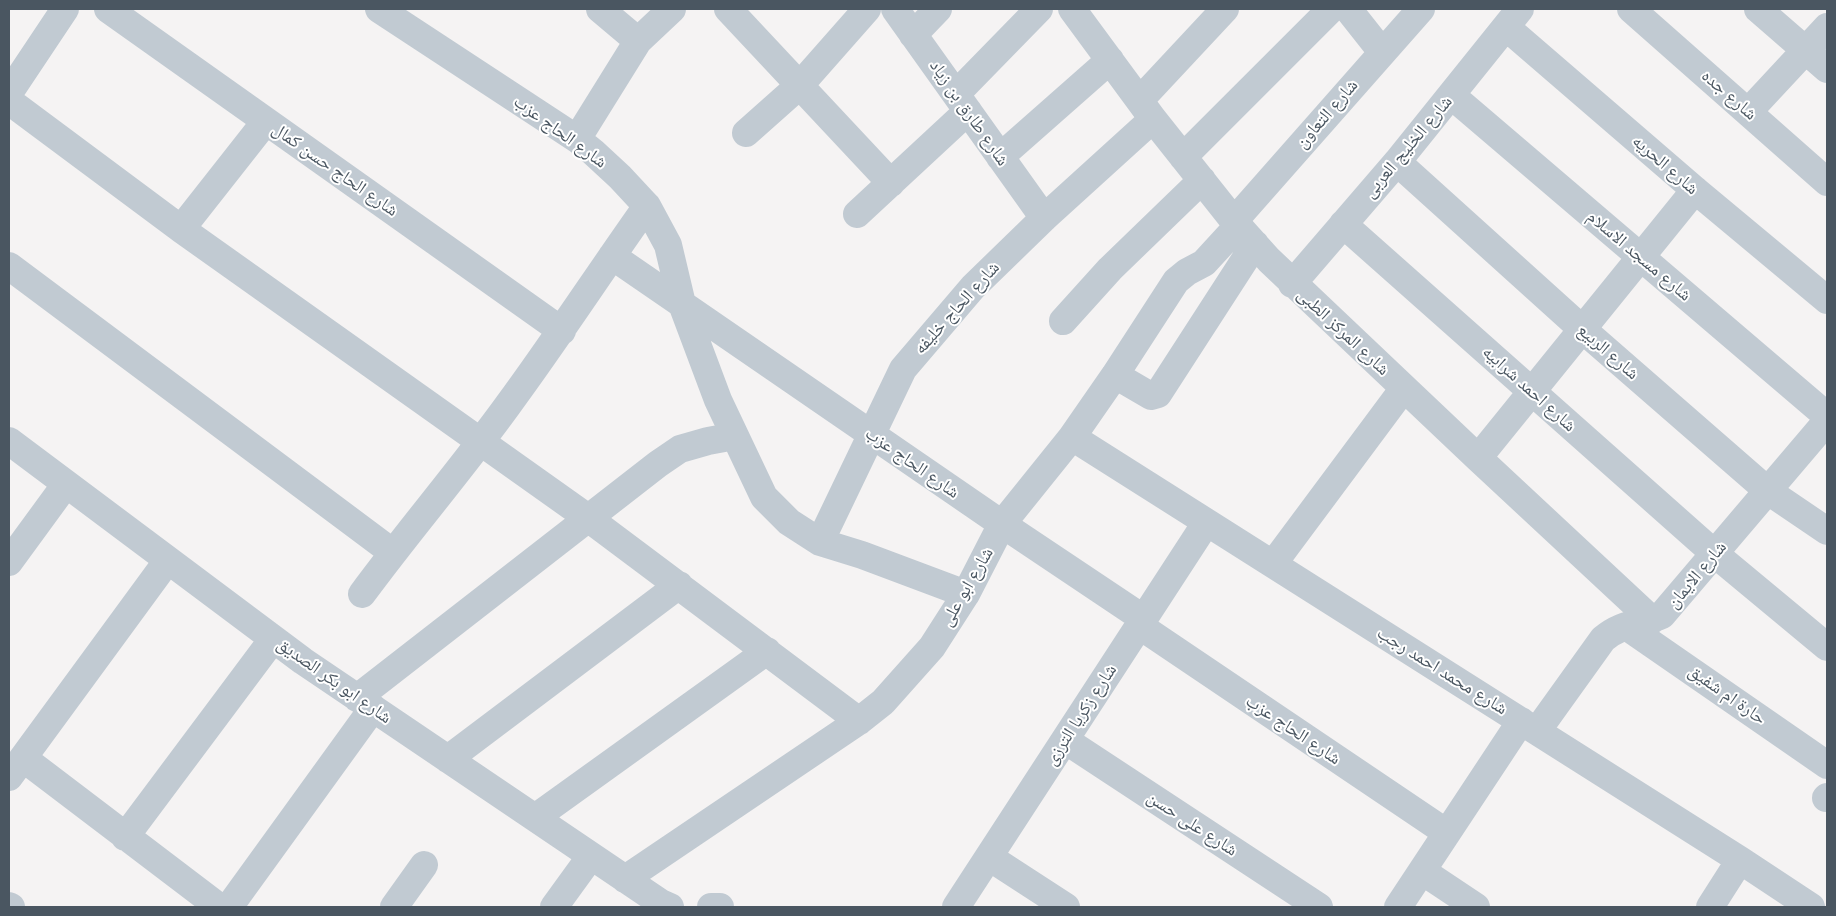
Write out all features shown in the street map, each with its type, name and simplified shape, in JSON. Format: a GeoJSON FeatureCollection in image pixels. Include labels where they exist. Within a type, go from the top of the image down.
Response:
{"type":"FeatureCollection","features":[{"type":"Feature","properties":{"kind":"street"},"geometry":{"type":"LineString","coordinates":[[9,93],[65,9]]}},
{"type":"Feature","properties":{"kind":"street","name":"شارع الحاج حسن كمال"},"geometry":{"type":"LineString","coordinates":[[108,9],[562,331]]}},
{"type":"Feature","properties":{"kind":"street","name":"شارع الحاج عزب"},"geometry":{"type":"LineString","coordinates":[[378,9],[577,139],[620,177],[647,206],[668,244],[682,304],[718,400],[764,497],[789,522],[820,542],[862,555],[966,594]]}},
{"type":"Feature","properties":{"kind":"street"},"geometry":{"type":"LineString","coordinates":[[600,9],[638,41]]}},
{"type":"Feature","properties":{"kind":"street"},"geometry":{"type":"LineString","coordinates":[[577,139],[638,41],[672,9]]}},
{"type":"Feature","properties":{"kind":"street"},"geometry":{"type":"LineString","coordinates":[[728,9],[891,183]]}},
{"type":"Feature","properties":{"kind":"street"},"geometry":{"type":"LineString","coordinates":[[746,133],[800,86],[867,9]]}},
{"type":"Feature","properties":{"kind":"street","name":"شارع طارق بن زياد"},"geometry":{"type":"LineString","coordinates":[[895,9],[1044,218]]}},
{"type":"Feature","properties":{"kind":"street"},"geometry":{"type":"LineString","coordinates":[[913,35],[938,9]]}},
{"type":"Feature","properties":{"kind":"street"},"geometry":{"type":"LineString","coordinates":[[857,214],[891,183],[962,103],[1039,9]]}},
{"type":"Feature","properties":{"kind":"street","name":"شارع المركز الطبى"},"geometry":{"type":"LineString","coordinates":[[1072,9],[1146,109],[1202,180],[1242,230],[1292,284],[1652,620]]}},
{"type":"Feature","properties":{"kind":"street","name":"شارع الحاج خليفه"},"geometry":{"type":"LineString","coordinates":[[820,542],[903,369],[973,287],[1044,218],[1146,109],[1225,9]]}},
{"type":"Feature","properties":{"kind":"street"},"geometry":{"type":"LineString","coordinates":[[1183,156],[1331,9]]}},
{"type":"Feature","properties":{"kind":"street"},"geometry":{"type":"LineString","coordinates":[[1348,9],[1382,52]]}},
{"type":"Feature","properties":{"kind":"street","name":"شارع التعاون"},"geometry":{"type":"LineString","coordinates":[[1242,230],[1382,52],[1421,9]]}},
{"type":"Feature","properties":{"kind":"street","name":"شارع جده"},"geometry":{"type":"LineString","coordinates":[[1631,9],[1827,182]]}},
{"type":"Feature","properties":{"kind":"street"},"geometry":{"type":"LineString","coordinates":[[1758,9],[1827,69]]}},
{"type":"Feature","properties":{"kind":"street","name":"شارع الخليج العربى"},"geometry":{"type":"LineString","coordinates":[[1292,284],[1397,162],[1513,18]]}},
{"type":"Feature","properties":{"kind":"street","name":"شارع الحريه"},"geometry":{"type":"LineString","coordinates":[[1513,18],[1695,190],[1827,300]]}},
{"type":"Feature","properties":{"kind":"street"},"geometry":{"type":"LineString","coordinates":[[1748,112],[1827,27]]}},
{"type":"Feature","properties":{"kind":"street"},"geometry":{"type":"LineString","coordinates":[[1000,157],[1110,60]]}},
{"type":"Feature","properties":{"kind":"street","name":"شارع مسجد الاسلام"},"geometry":{"type":"LineString","coordinates":[[1451,95],[1827,416]]}},
{"type":"Feature","properties":{"kind":"street"},"geometry":{"type":"LineString","coordinates":[[9,101],[181,229],[588,518],[859,722]]}},
{"type":"Feature","properties":{"kind":"street"},"geometry":{"type":"LineString","coordinates":[[181,229],[266,121]]}},
{"type":"Feature","properties":{"kind":"street","name":"شارع الربيع"},"geometry":{"type":"LineString","coordinates":[[1397,162],[1582,329],[1768,491],[1827,531]]}},
{"type":"Feature","properties":{"kind":"street"},"geometry":{"type":"LineString","coordinates":[[1063,321],[1110,269],[1202,180]]}},
{"type":"Feature","properties":{"kind":"street"},"geometry":{"type":"LineString","coordinates":[[1478,458],[1695,190]]}},
{"type":"Feature","properties":{"kind":"street"},"geometry":{"type":"LineString","coordinates":[[362,594],[392,552],[480,441],[562,331],[647,206]]}},
{"type":"Feature","properties":{"kind":"street","name":"شارع احمد شرابيه"},"geometry":{"type":"LineString","coordinates":[[1343,224],[1715,554],[1827,647]]}},
{"type":"Feature","properties":{"kind":"street"},"geometry":{"type":"LineString","coordinates":[[1115,375],[1151,396],[1158,394],[1242,230]]}},
{"type":"Feature","properties":{"kind":"street","name":"شارع ابو على"},"geometry":{"type":"LineString","coordinates":[[625,879],[859,722],[883,702],[932,647],[966,594],[1002,524],[1072,437],[1176,281],[1187,272],[1204,263],[1242,230]]}},
{"type":"Feature","properties":{"kind":"street","name":"شارع الحاج عزب"},"geometry":{"type":"LineString","coordinates":[[612,256],[1447,833]]}},
{"type":"Feature","properties":{"kind":"street"},"geometry":{"type":"LineString","coordinates":[[9,266],[392,552]]}},
{"type":"Feature","properties":{"kind":"street"},"geometry":{"type":"LineString","coordinates":[[1273,564],[1404,388]]}},
{"type":"Feature","properties":{"kind":"street","name":"شارع الايمان"},"geometry":{"type":"LineString","coordinates":[[1398,907],[1447,833],[1529,726],[1603,639],[1614,630],[1652,620],[1662,615],[1827,421]]}},
{"type":"Feature","properties":{"kind":"street"},"geometry":{"type":"LineString","coordinates":[[229,907],[365,703],[588,518],[658,464],[680,449],[735,436]]}},
{"type":"Feature","properties":{"kind":"street","name":"شارع محمد احمد رجب"},"geometry":{"type":"LineString","coordinates":[[1072,437],[1740,860],[1811,907]]}},
{"type":"Feature","properties":{"kind":"street","name":"شارع ابو بكر الصديق"},"geometry":{"type":"LineString","coordinates":[[9,441],[273,639],[625,879],[670,907]]}},
{"type":"Feature","properties":{"kind":"street"},"geometry":{"type":"LineString","coordinates":[[9,562],[66,484]]}},
{"type":"Feature","properties":{"kind":"street","name":"شارع زكريا الترزى"},"geometry":{"type":"LineString","coordinates":[[956,907],[1206,523]]}},
{"type":"Feature","properties":{"kind":"street"},"geometry":{"type":"LineString","coordinates":[[168,560],[16,768],[125,837],[219,907]]}},
{"type":"Feature","properties":{"kind":"street"},"geometry":{"type":"LineString","coordinates":[[448,758],[679,585]]}},
{"type":"Feature","properties":{"kind":"street","name":"حارة ام شفيق"},"geometry":{"type":"LineString","coordinates":[[1626,626],[1827,765]]}},
{"type":"Feature","properties":{"kind":"street"},"geometry":{"type":"LineString","coordinates":[[125,837],[273,639]]}},
{"type":"Feature","properties":{"kind":"street"},"geometry":{"type":"LineString","coordinates":[[536,818],[767,651]]}},
{"type":"Feature","properties":{"kind":"street","name":"شارع على حسن"},"geometry":{"type":"LineString","coordinates":[[1065,740],[1319,907]]}},
{"type":"Feature","properties":{"kind":"street"},"geometry":{"type":"LineString","coordinates":[[554,907],[591,856]]}},
{"type":"Feature","properties":{"kind":"street"},"geometry":{"type":"LineString","coordinates":[[989,857],[1066,907]]}},
{"type":"Feature","properties":{"kind":"street"},"geometry":{"type":"LineString","coordinates":[[1710,907],[1740,860]]}},
{"type":"Feature","properties":{"kind":"street"},"geometry":{"type":"LineString","coordinates":[[394,907],[424,866]]}},
{"type":"Feature","properties":{"kind":"street"},"geometry":{"type":"LineString","coordinates":[[1422,871],[1476,907]]}},
{"type":"Feature","properties":{"kind":"street"},"geometry":{"type":"LineString","coordinates":[[712,907],[720,907]]}}]}
